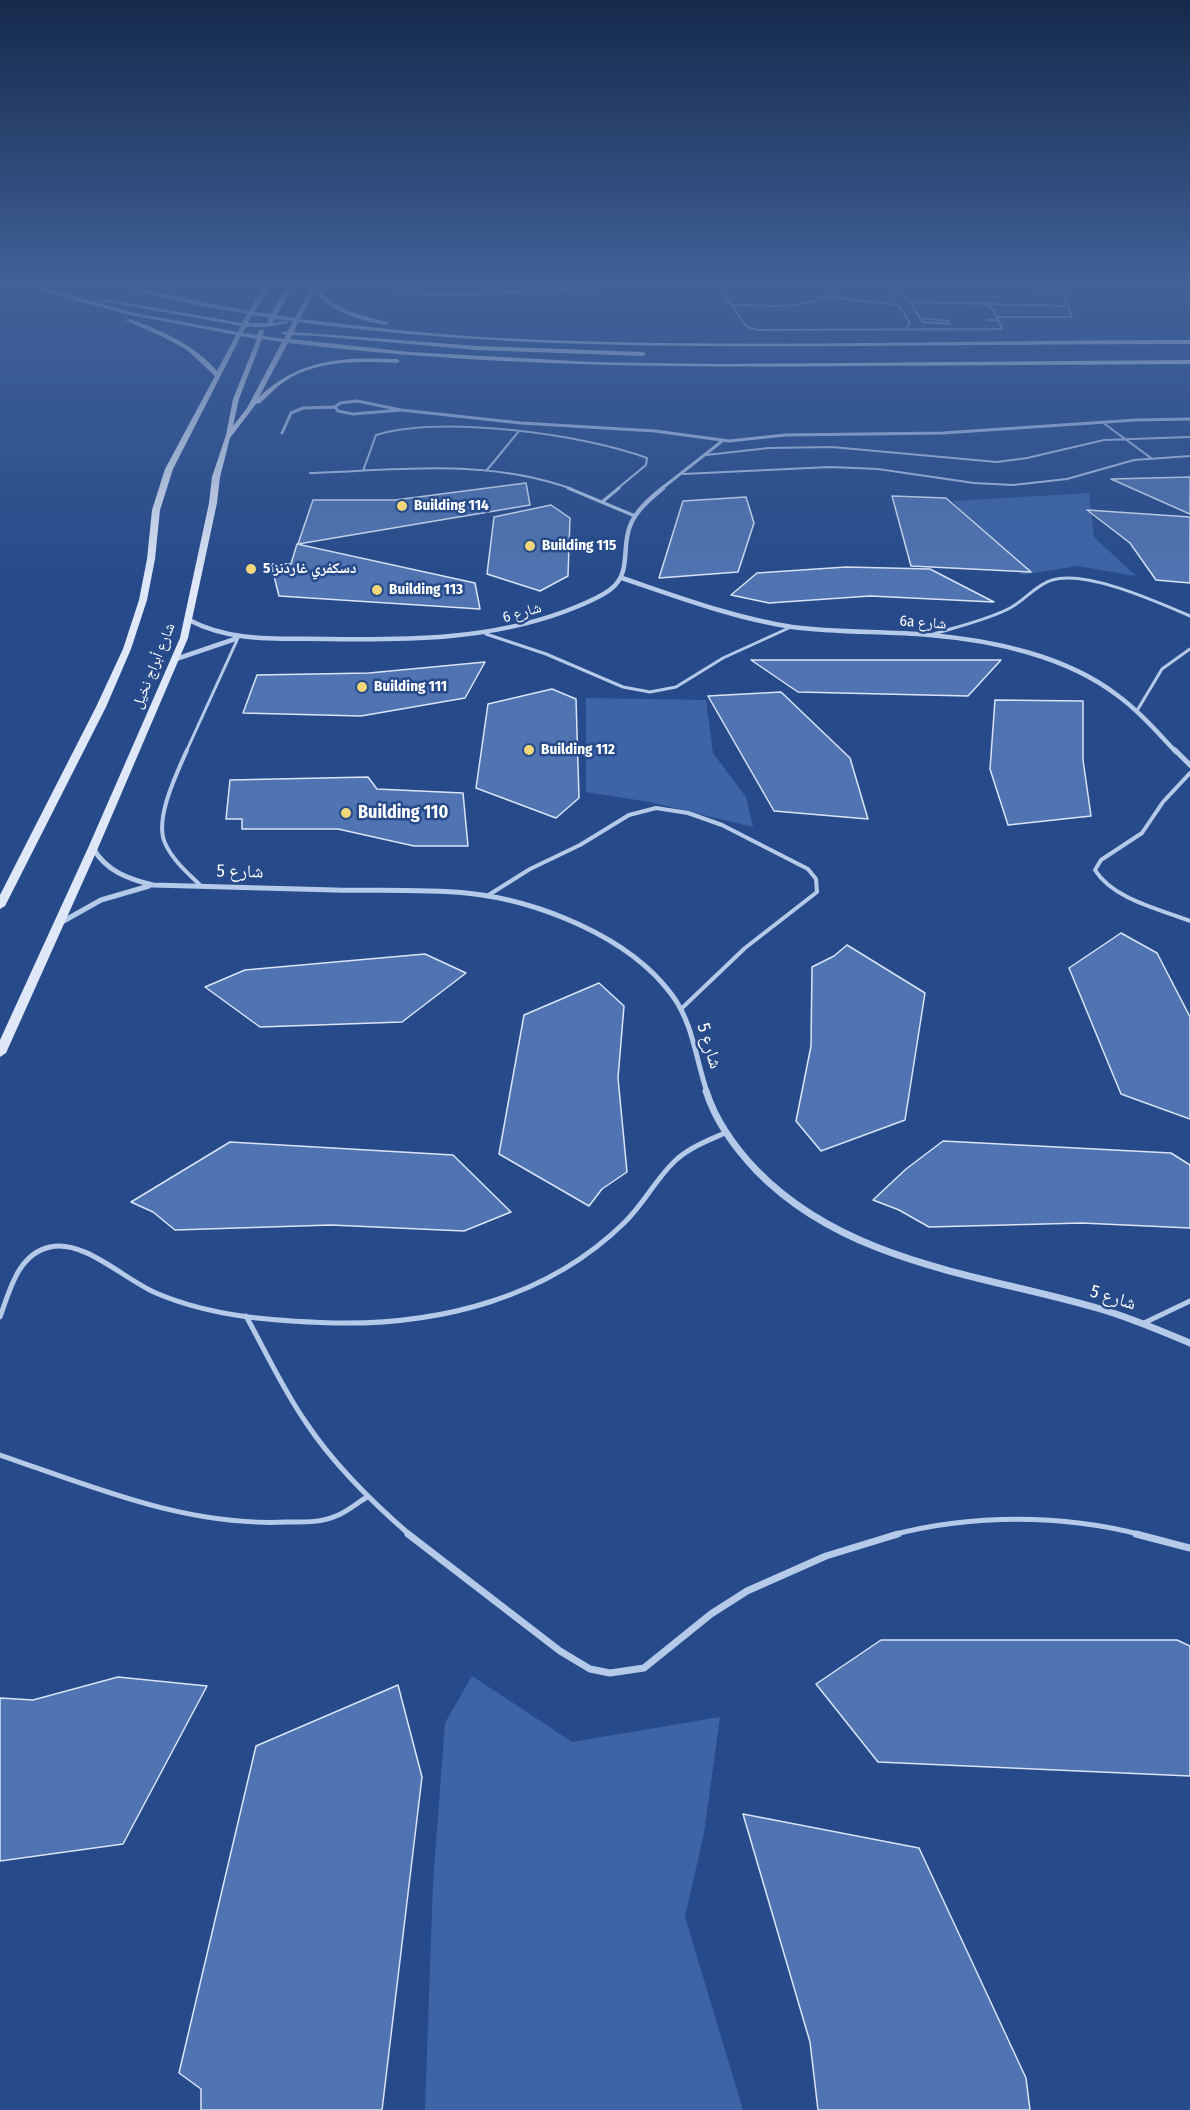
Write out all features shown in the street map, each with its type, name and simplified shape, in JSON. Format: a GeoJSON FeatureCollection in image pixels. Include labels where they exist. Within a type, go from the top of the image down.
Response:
{"type":"FeatureCollection","features":[{"type":"Feature","properties":{"kind":"main road","name":"شارع أبراج نخيل"},"geometry":{"type":"LineString","coordinates":[[0,906],[101,707],[127,649],[148,579],[156,510],[162,489],[177,450],[212,385]]}},
{"type":"Feature","properties":{"kind":"main road"},"geometry":{"type":"LineString","coordinates":[[227,438],[241,385]]}},
{"type":"Feature","properties":{"kind":"main road","name":"شارع أبراج نخيل"},"geometry":{"type":"LineString","coordinates":[[0,1053],[176,659],[189,620],[216,477],[227,438],[250,409],[262,385]]}},
{"type":"Feature","properties":{"kind":"main road"},"geometry":{"type":"LineString","coordinates":[[250,409],[278,385]]}},
{"type":"Feature","properties":{"kind":"street"},"geometry":{"type":"LineString","coordinates":[[282,433],[293,411],[303,408],[335,407],[345,402],[357,401],[401,410],[521,423],[655,431],[722,441],[785,435],[976,431],[1102,422],[1190,419]]}},
{"type":"Feature","properties":{"kind":"street"},"geometry":{"type":"LineString","coordinates":[[335,407],[338,411],[347,414],[401,410]]}},
{"type":"Feature","properties":{"kind":"street"},"geometry":{"type":"LineString","coordinates":[[622,578],[627,568],[626,539],[635,516],[722,441]]}},
{"type":"Feature","properties":{"kind":"street","name":"شارع 6"},"geometry":{"type":"LineString","coordinates":[[189,620],[210,630],[238,638],[422,640],[486,634],[550,617],[601,595],[622,578]]}},
{"type":"Feature","properties":{"kind":"street","name":"6a شارع"},"geometry":{"type":"LineString","coordinates":[[622,578],[735,615],[791,627],[931,635],[987,643],[1041,658],[1085,676],[1122,697],[1138,709],[1190,765]]}},
{"type":"Feature","properties":{"kind":"street","name":"شارع 6"},"geometry":{"type":"LineString","coordinates":[[176,659],[238,638]]}},
{"type":"Feature","properties":{"kind":"street","name":"شارع 5"},"geometry":{"type":"LineString","coordinates":[[93,848],[97,856],[112,871],[153,885]]}},
{"type":"Feature","properties":{"kind":"street","name":"شارع 5"},"geometry":{"type":"LineString","coordinates":[[57,925],[101,900],[153,885],[444,892],[487,896],[514,902],[568,920],[614,944],[653,973],[681,1009],[712,1107],[725,1133],[745,1160],[771,1185],[802,1209],[846,1235],[897,1256],[1086,1305],[1144,1323],[1190,1343]]}},
{"type":"Feature","properties":{"kind":"lane"},"geometry":{"type":"LineString","coordinates":[[1102,422],[1151,458]]}},
{"type":"Feature","properties":{"kind":"lane"},"geometry":{"type":"LineString","coordinates":[[363,471],[376,435],[384,431],[453,427],[519,431],[581,441],[647,458],[646,465],[602,502]]}},
{"type":"Feature","properties":{"kind":"lane"},"geometry":{"type":"LineString","coordinates":[[487,470],[519,431]]}},
{"type":"Feature","properties":{"kind":"lane"},"geometry":{"type":"LineString","coordinates":[[706,455],[764,448],[822,446],[873,448],[978,461],[1008,462],[1033,458],[1077,444],[1124,439],[1190,437]]}},
{"type":"Feature","properties":{"kind":"lane"},"geometry":{"type":"LineString","coordinates":[[683,474],[830,467],[879,469],[954,481],[1013,485],[1067,479],[1105,467],[1151,458],[1190,456]]}},
{"type":"Feature","properties":{"kind":"lane"},"geometry":{"type":"LineString","coordinates":[[310,473],[422,467],[487,470],[545,480],[635,516]]}},
{"type":"Feature","properties":{"kind":"lane"},"geometry":{"type":"LineString","coordinates":[[931,635],[1009,609],[1051,580],[1059,578],[1087,581],[1190,616]]}},
{"type":"Feature","properties":{"kind":"lane"},"geometry":{"type":"LineString","coordinates":[[486,634],[546,654],[623,687],[650,692],[676,687],[735,652],[791,627]]}},
{"type":"Feature","properties":{"kind":"lane"},"geometry":{"type":"LineString","coordinates":[[201,886],[172,856],[166,845],[162,823],[186,751],[238,638]]}},
{"type":"Feature","properties":{"kind":"lane"},"geometry":{"type":"LineString","coordinates":[[1138,709],[1162,669],[1190,649]]}},
{"type":"Feature","properties":{"kind":"lane"},"geometry":{"type":"LineString","coordinates":[[1190,773],[1163,802],[1142,833],[1101,860],[1095,870],[1096,876],[1108,887],[1190,921]]}},
{"type":"Feature","properties":{"kind":"lane"},"geometry":{"type":"LineString","coordinates":[[487,896],[635,812],[657,808],[679,811],[715,824],[767,847],[811,871],[819,885],[817,892],[745,948],[681,1009]]}},
{"type":"Feature","properties":{"kind":"lane"},"geometry":{"type":"LineString","coordinates":[[0,1317],[16,1272],[24,1262],[35,1253],[64,1245],[78,1247],[124,1277],[157,1293],[200,1307],[246,1316],[293,1322],[391,1323],[431,1318],[472,1309],[511,1296],[572,1265],[625,1222],[678,1158],[725,1133]]}},
{"type":"Feature","properties":{"kind":"lane"},"geometry":{"type":"LineString","coordinates":[[1144,1323],[1190,1301]]}},
{"type":"Feature","properties":{"kind":"lane"},"geometry":{"type":"LineString","coordinates":[[246,1316],[296,1408],[317,1438],[368,1497],[423,1548],[563,1653],[592,1670],[627,1673],[644,1668],[734,1598],[844,1550],[925,1526],[970,1520],[1062,1521],[1109,1528],[1190,1548]]}},
{"type":"Feature","properties":{"kind":"lane"},"geometry":{"type":"LineString","coordinates":[[0,1455],[147,1505],[216,1520],[253,1524],[320,1521],[337,1516],[368,1497]]}},
{"type":"Feature","properties":{"kind":"shaded area"},"geometry":{"type":"Polygon","coordinates":[[[1089,493],[1094,537],[1136,576],[1078,566],[1022,575],[953,501],[1089,493]]]}},
{"type":"Feature","properties":{"kind":"shaded area"},"geometry":{"type":"Polygon","coordinates":[[[586,698],[706,700],[713,753],[746,797],[753,827],[650,802],[586,792],[586,698]]]}},
{"type":"Feature","properties":{"kind":"shaded area"},"geometry":{"type":"Polygon","coordinates":[[[472,1676],[572,1742],[720,1717],[704,1833],[685,1917],[743,2110],[425,2110],[433,1883],[445,1723],[472,1676]]]}},
{"type":"Feature","properties":{"kind":"building"},"geometry":{"type":"Polygon","coordinates":[[[1190,477],[1190,514],[1111,479],[1190,477]]]}},
{"type":"Feature","properties":{"kind":"building","name":"Building 114"},"geometry":{"type":"Polygon","coordinates":[[[526,483],[530,505],[298,544],[313,500],[395,500],[526,483]]]}},
{"type":"Feature","properties":{"kind":"building"},"geometry":{"type":"Polygon","coordinates":[[[892,496],[946,498],[1031,572],[911,566],[892,496]]]}},
{"type":"Feature","properties":{"kind":"building"},"geometry":{"type":"Polygon","coordinates":[[[746,497],[754,523],[738,572],[659,578],[683,501],[746,497]]]}},
{"type":"Feature","properties":{"kind":"building","name":"Building 115"},"geometry":{"type":"Polygon","coordinates":[[[551,505],[570,518],[568,576],[540,591],[487,574],[494,517],[551,505]]]}},
{"type":"Feature","properties":{"kind":"building"},"geometry":{"type":"Polygon","coordinates":[[[1087,510],[1190,517],[1190,583],[1156,580],[1130,543],[1087,510]]]}},
{"type":"Feature","properties":{"kind":"building","name":"Building 113"},"geometry":{"type":"Polygon","coordinates":[[[297,544],[475,583],[480,609],[279,596],[271,564],[291,564],[297,544]]]}},
{"type":"Feature","properties":{"kind":"building"},"geometry":{"type":"Polygon","coordinates":[[[846,567],[930,569],[994,602],[870,596],[769,603],[731,595],[757,573],[846,567]]]}},
{"type":"Feature","properties":{"kind":"building"},"geometry":{"type":"Polygon","coordinates":[[[751,660],[1001,660],[968,696],[798,692],[751,660]]]}},
{"type":"Feature","properties":{"kind":"building","name":"Building 111"},"geometry":{"type":"Polygon","coordinates":[[[485,662],[465,698],[361,716],[243,713],[257,675],[369,673],[485,662]]]}},
{"type":"Feature","properties":{"kind":"building","name":"Building 112"},"geometry":{"type":"Polygon","coordinates":[[[552,689],[576,699],[579,798],[556,818],[476,788],[488,704],[552,689]]]}},
{"type":"Feature","properties":{"kind":"building"},"geometry":{"type":"Polygon","coordinates":[[[781,692],[850,758],[868,819],[774,811],[708,696],[781,692]]]}},
{"type":"Feature","properties":{"kind":"building"},"geometry":{"type":"Polygon","coordinates":[[[995,700],[1083,701],[1083,760],[1091,816],[1008,825],[990,769],[995,700]]]}},
{"type":"Feature","properties":{"kind":"building","name":"Building 110"},"geometry":{"type":"Polygon","coordinates":[[[368,777],[377,789],[463,793],[468,846],[414,846],[338,829],[242,829],[242,819],[226,819],[230,780],[368,777]]]}},
{"type":"Feature","properties":{"kind":"building"},"geometry":{"type":"Polygon","coordinates":[[[1121,933],[1157,953],[1190,1017],[1190,1119],[1121,1094],[1069,968],[1121,933]]]}},
{"type":"Feature","properties":{"kind":"building"},"geometry":{"type":"Polygon","coordinates":[[[847,945],[925,993],[905,1120],[821,1151],[796,1121],[811,1046],[812,967],[834,956],[847,945]]]}},
{"type":"Feature","properties":{"kind":"building"},"geometry":{"type":"Polygon","coordinates":[[[425,954],[466,973],[402,1022],[260,1027],[205,987],[245,970],[425,954]]]}},
{"type":"Feature","properties":{"kind":"building"},"geometry":{"type":"Polygon","coordinates":[[[599,983],[624,1006],[618,1078],[627,1172],[602,1189],[589,1206],[499,1154],[524,1015],[599,983]]]}},
{"type":"Feature","properties":{"kind":"building"},"geometry":{"type":"Polygon","coordinates":[[[943,1141],[1171,1153],[1190,1165],[1190,1228],[1082,1223],[929,1227],[899,1210],[873,1200],[906,1169],[943,1141]]]}},
{"type":"Feature","properties":{"kind":"building"},"geometry":{"type":"Polygon","coordinates":[[[230,1142],[453,1155],[511,1212],[464,1231],[331,1225],[175,1230],[153,1212],[131,1202],[230,1142]]]}},
{"type":"Feature","properties":{"kind":"building"},"geometry":{"type":"Polygon","coordinates":[[[881,1640],[1177,1640],[1190,1646],[1190,1776],[878,1762],[816,1684],[881,1640]]]}},
{"type":"Feature","properties":{"kind":"building"},"geometry":{"type":"Polygon","coordinates":[[[118,1677],[207,1686],[123,1844],[0,1861],[0,1698],[33,1700],[118,1677]]]}},
{"type":"Feature","properties":{"kind":"building"},"geometry":{"type":"Polygon","coordinates":[[[398,1685],[422,1777],[382,2110],[201,2110],[201,2089],[179,2073],[256,1746],[398,1685]]]}},
{"type":"Feature","properties":{"kind":"building"},"geometry":{"type":"Polygon","coordinates":[[[743,1814],[919,1848],[1026,2078],[1030,2110],[818,2110],[810,2042],[743,1814]]]}},
{"type":"Feature","properties":{"kind":"place","name":"Building 114"},"geometry":{"type":"Point","coordinates":[402,506]}},
{"type":"Feature","properties":{"kind":"place","name":"Building 115"},"geometry":{"type":"Point","coordinates":[530,546]}},
{"type":"Feature","properties":{"kind":"place","name":"دسكفري غاردنز 5"},"geometry":{"type":"Point","coordinates":[251,569]}},
{"type":"Feature","properties":{"kind":"place","name":"Building 113"},"geometry":{"type":"Point","coordinates":[377,590]}},
{"type":"Feature","properties":{"kind":"place","name":"Building 111"},"geometry":{"type":"Point","coordinates":[362,687]}},
{"type":"Feature","properties":{"kind":"place","name":"Building 112"},"geometry":{"type":"Point","coordinates":[529,750]}},
{"type":"Feature","properties":{"kind":"place","name":"Building 110"},"geometry":{"type":"Point","coordinates":[346,813]}}]}
